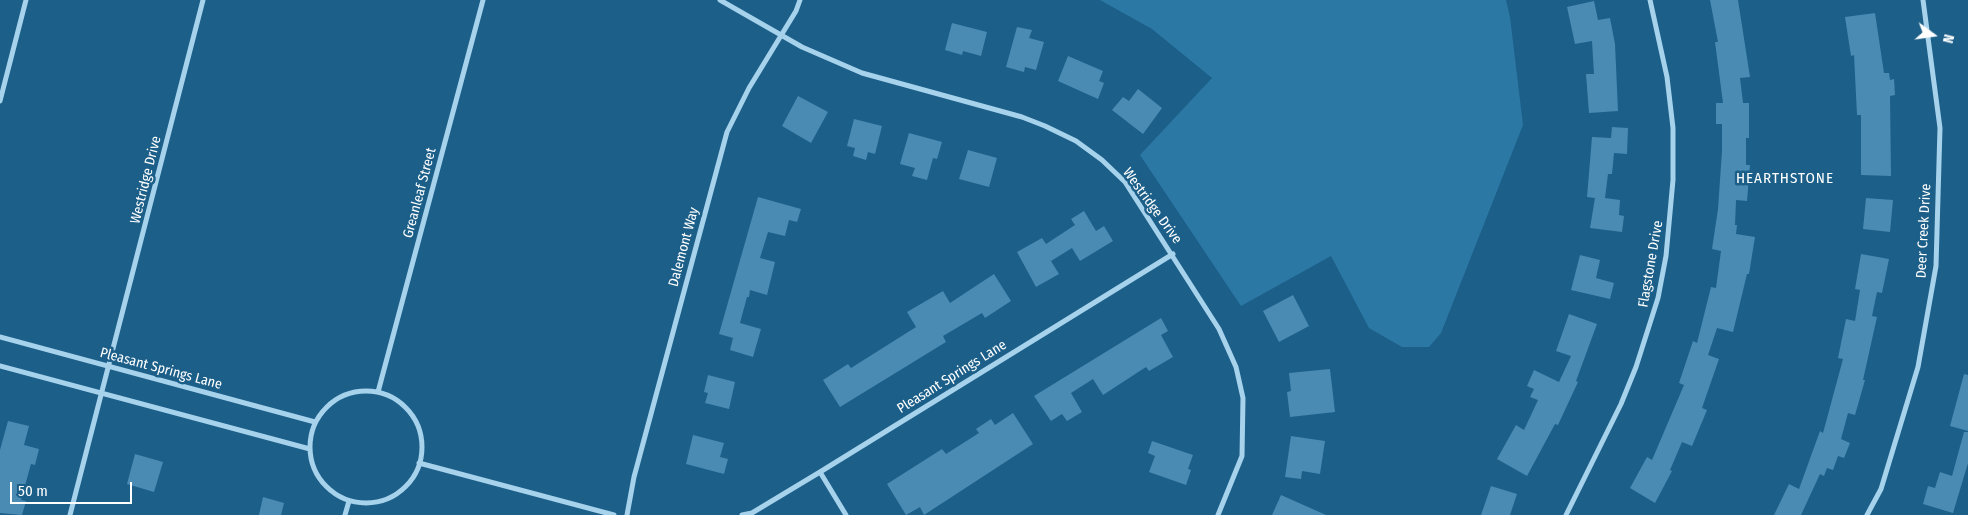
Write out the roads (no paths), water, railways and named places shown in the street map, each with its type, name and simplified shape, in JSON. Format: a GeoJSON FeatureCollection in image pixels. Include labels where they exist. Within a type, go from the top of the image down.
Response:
{"type":"FeatureCollection","features":[{"type":"Feature","properties":{"kind":"street"},"geometry":{"type":"LineString","coordinates":[[0,101],[26,0]]}},
{"type":"Feature","properties":{"kind":"street","name":"Westridge Drive"},"geometry":{"type":"LineString","coordinates":[[70,515],[103,394],[203,0]]}},
{"type":"Feature","properties":{"kind":"street","name":"Greanleaf Street"},"geometry":{"type":"LineString","coordinates":[[378,392],[484,0]]}},
{"type":"Feature","properties":{"kind":"street","name":"Westridge Drive"},"geometry":{"type":"LineString","coordinates":[[720,0],[830,60],[862,73],[1022,117],[1076,141],[1102,160],[1125,182],[1173,254],[1219,329],[1236,367],[1243,398],[1242,456],[1218,515]]}},
{"type":"Feature","properties":{"kind":"street","name":"Dalemont Way"},"geometry":{"type":"LineString","coordinates":[[627,515],[644,441],[727,132],[749,88],[800,0]]}},
{"type":"Feature","properties":{"kind":"street","name":"Flagstone Drive"},"geometry":{"type":"LineString","coordinates":[[1566,515],[1621,404],[1636,367],[1658,298],[1666,256],[1673,180],[1672,128],[1667,76],[1650,0]]}},
{"type":"Feature","properties":{"kind":"street","name":"Deer Creek Drive"},"geometry":{"type":"LineString","coordinates":[[1867,515],[1881,488],[1918,366],[1936,266],[1940,128],[1923,0]]}},
{"type":"Feature","properties":{"kind":"street","name":"Pleasant Springs Lane"},"geometry":{"type":"LineString","coordinates":[[742,515],[752,513],[820,472],[1173,254]]}},
{"type":"Feature","properties":{"kind":"street","name":"Pleasant Springs Lane"},"geometry":{"type":"LineString","coordinates":[[0,337],[315,422]]}},
{"type":"Feature","properties":{"kind":"street"},"geometry":{"type":"LineString","coordinates":[[0,366],[310,449]]}},
{"type":"Feature","properties":{"kind":"street"},"geometry":{"type":"LineString","coordinates":[[359,391],[378,392],[395,399],[409,411],[418,427],[422,445],[419,463],[412,479],[399,492],[384,500],[366,503],[349,500],[334,493],[321,481],[313,466],[310,449],[315,422],[326,407],[341,396],[359,391]]}},
{"type":"Feature","properties":{"kind":"street"},"geometry":{"type":"LineString","coordinates":[[419,463],[614,515]]}},
{"type":"Feature","properties":{"kind":"street"},"geometry":{"type":"LineString","coordinates":[[820,472],[846,515]]}},
{"type":"Feature","properties":{"kind":"street"},"geometry":{"type":"LineString","coordinates":[[346,515],[349,500]]}},
{"type":"Feature","properties":{"kind":"district","name":"HEARTHSTONE"},"geometry":{"type":"Point","coordinates":[1785,179]}}]}
